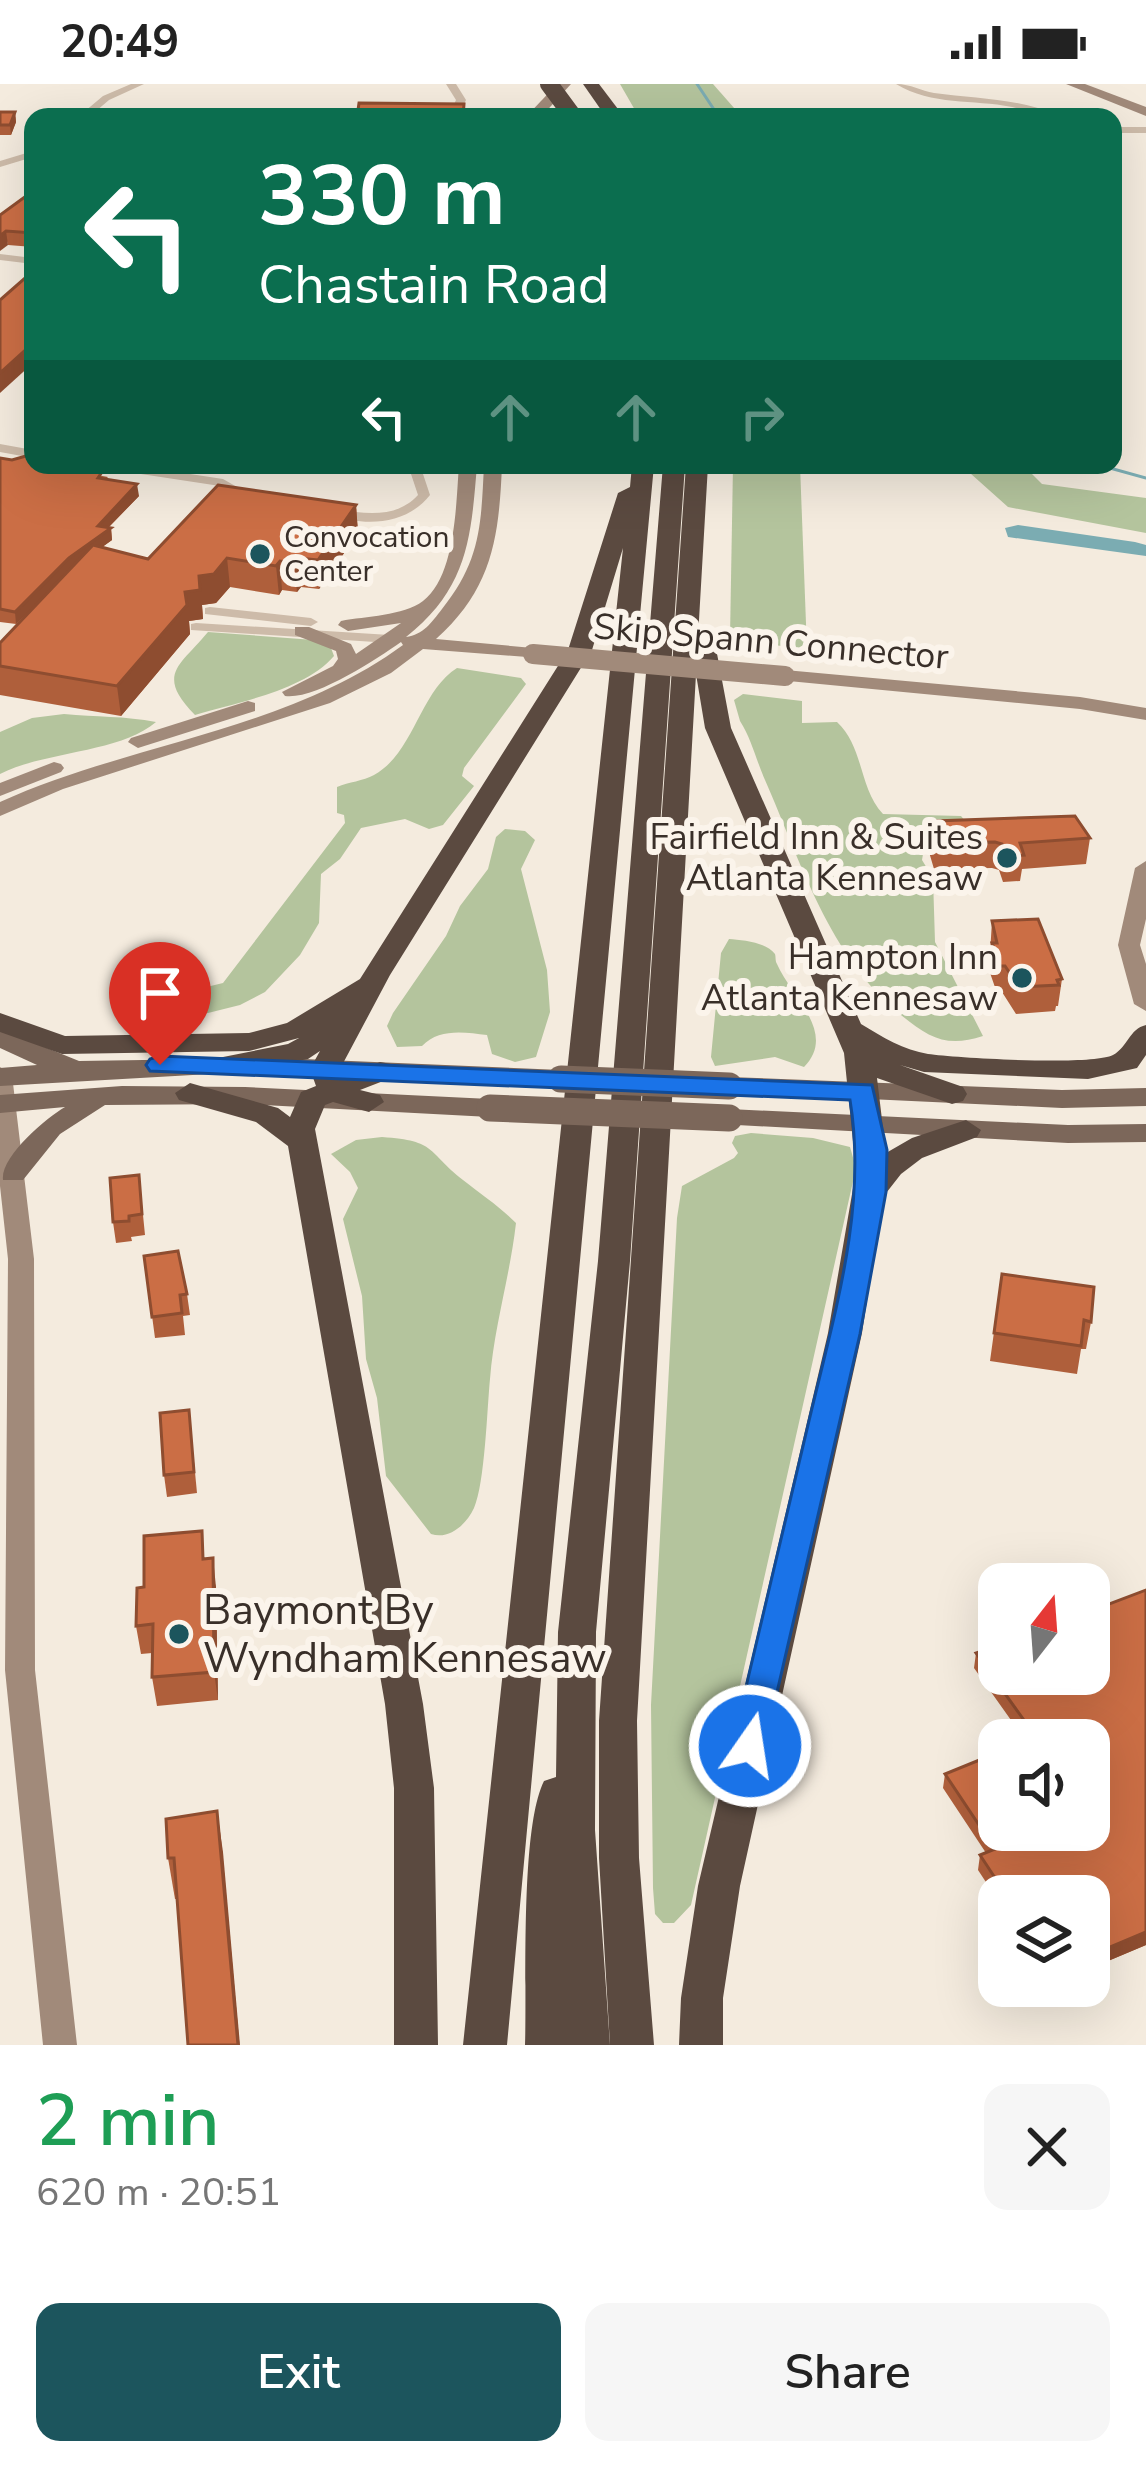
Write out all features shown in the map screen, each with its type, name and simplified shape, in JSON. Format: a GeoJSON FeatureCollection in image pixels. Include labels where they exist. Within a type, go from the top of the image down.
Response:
{"type":"FeatureCollection","features":[{"type":"Feature","properties":{"kind":"highway"},"geometry":{"type":"LineString","coordinates":[[577,84],[594,98]]}},
{"type":"Feature","properties":{"kind":"highway"},"geometry":{"type":"LineString","coordinates":[[416,2045],[414,1788],[404,1704],[301,1142],[302,1117],[323,1085],[351,1017],[376,975],[580,650],[611,541],[638,474]]}},
{"type":"Feature","properties":{"kind":"highway"},"geometry":{"type":"LineString","coordinates":[[485,2045],[641,474]]}},
{"type":"Feature","properties":{"kind":"highway"},"geometry":{"type":"LineString","coordinates":[[547,2045],[550,1870],[614,1261],[673,474]]}},
{"type":"Feature","properties":{"kind":"highway"},"geometry":{"type":"LineString","coordinates":[[632,2045],[620,1881],[617,1721],[696,474]]}},
{"type":"Feature","properties":{"kind":"highway"},"geometry":{"type":"LineString","coordinates":[[690,586],[718,728],[854,1042],[868,1125],[872,1192],[845,1334],[719,1886],[701,2045]]}},
{"type":"Feature","properties":{"kind":"highway"},"geometry":{"type":"LineString","coordinates":[[0,1022],[62,1045],[249,1042],[311,1022],[376,975]]}},
{"type":"Feature","properties":{"kind":"highway"},"geometry":{"type":"LineString","coordinates":[[229,1065],[297,1052],[351,1017]]}},
{"type":"Feature","properties":{"kind":"highway"},"geometry":{"type":"LineString","coordinates":[[854,1042],[924,1063],[1088,1070],[1126,1060],[1146,1034]]}},
{"type":"Feature","properties":{"kind":"highway"},"geometry":{"type":"LineString","coordinates":[[854,1042],[887,1071],[952,1094]]}},
{"type":"Feature","properties":{"kind":"highway"},"geometry":{"type":"LineString","coordinates":[[323,1085],[380,1071]]}},
{"type":"Feature","properties":{"kind":"highway"},"geometry":{"type":"LineString","coordinates":[[323,1085],[369,1102]]}},
{"type":"Feature","properties":{"kind":"highway"},"geometry":{"type":"LineString","coordinates":[[190,1093],[266,1115],[301,1142]]}},
{"type":"Feature","properties":{"kind":"highway"},"geometry":{"type":"LineString","coordinates":[[872,1192],[884,1170],[904,1151],[967,1130]]}},
{"type":"Feature","properties":{"kind":"highway"},"geometry":{"type":"LineString","coordinates":[[577,1632],[575,1830],[589,2045]]}},
{"type":"Feature","properties":{"kind":"main road"},"geometry":{"type":"LineString","coordinates":[[541,108],[564,84]]}},
{"type":"Feature","properties":{"kind":"main road"},"geometry":{"type":"LineString","coordinates":[[1073,84],[1146,108]]}},
{"type":"Feature","properties":{"kind":"main road"},"geometry":{"type":"LineString","coordinates":[[1093,84],[1146,108]]}},
{"type":"Feature","properties":{"kind":"main road"},"geometry":{"type":"LineString","coordinates":[[0,810],[49,787],[305,704],[370,674],[410,636],[458,553],[467,474]]}},
{"type":"Feature","properties":{"kind":"main road"},"geometry":{"type":"LineString","coordinates":[[0,790],[262,703],[410,636],[454,609],[474,580],[487,546],[492,474]]}},
{"type":"Feature","properties":{"kind":"main road"},"geometry":{"type":"LineString","coordinates":[[348,625],[393,619],[434,598]]}},
{"type":"Feature","properties":{"kind":"main road"},"geometry":{"type":"LineString","coordinates":[[454,609],[465,627],[494,642]]}},
{"type":"Feature","properties":{"kind":"main road"},"geometry":{"type":"LineString","coordinates":[[302,631],[344,648],[348,659],[340,670]]}},
{"type":"Feature","properties":{"kind":"main road","name":"Skip Spann Connector"},"geometry":{"type":"LineString","coordinates":[[410,636],[1146,702]]}},
{"type":"Feature","properties":{"kind":"main road","name":"Skip Spann Connector"},"geometry":{"type":"LineString","coordinates":[[1079,697],[1146,714]]}},
{"type":"Feature","properties":{"kind":"main road"},"geometry":{"type":"LineString","coordinates":[[1146,868],[1130,945],[1146,1004]]}},
{"type":"Feature","properties":{"kind":"main road"},"geometry":{"type":"LineString","coordinates":[[0,1037],[36,1056],[95,1067]]}},
{"type":"Feature","properties":{"kind":"main road"},"geometry":{"type":"LineString","coordinates":[[1,1087],[95,1067],[229,1065],[323,1085]]}},
{"type":"Feature","properties":{"kind":"main road"},"geometry":{"type":"LineString","coordinates":[[380,1071],[862,1091],[1146,1097]]}},
{"type":"Feature","properties":{"kind":"main road"},"geometry":{"type":"LineString","coordinates":[[1105,1098],[1146,1079]]}},
{"type":"Feature","properties":{"kind":"main road"},"geometry":{"type":"LineString","coordinates":[[1,1087],[108,1094],[323,1085]]}},
{"type":"Feature","properties":{"kind":"main road"},"geometry":{"type":"LineString","coordinates":[[1,1087],[22,1298],[20,1670],[60,2045]]}},
{"type":"Feature","properties":{"kind":"main road"},"geometry":{"type":"LineString","coordinates":[[8,1158],[108,1094]]}},
{"type":"Feature","properties":{"kind":"main road"},"geometry":{"type":"LineString","coordinates":[[369,1102],[967,1130],[1146,1133]]}},
{"type":"Feature","properties":{"kind":"street"},"geometry":{"type":"LineString","coordinates":[[95,108],[139,84]]}},
{"type":"Feature","properties":{"kind":"street"},"geometry":{"type":"LineString","coordinates":[[902,84],[925,94],[1021,108]]}},
{"type":"Feature","properties":{"kind":"street"},"geometry":{"type":"LineString","coordinates":[[166,474],[223,483],[250,499],[280,504]]}},
{"type":"Feature","properties":{"kind":"street"},"geometry":{"type":"LineString","coordinates":[[320,511],[375,518],[406,511],[424,495],[417,474]]}},
{"type":"Feature","properties":{"kind":"street"},"geometry":{"type":"LineString","coordinates":[[210,611],[410,636]]}},
{"type":"Feature","properties":{"kind":"street"},"geometry":{"type":"LineString","coordinates":[[196,627],[410,636]]}},
{"type":"Feature","properties":{"kind":"green space"},"geometry":{"type":"Polygon","coordinates":[[[620,84],[713,84],[734,108],[634,108],[620,84]]]}},
{"type":"Feature","properties":{"kind":"green space"},"geometry":{"type":"Polygon","coordinates":[[[733,474],[800,474],[807,650],[730,638],[733,474]]]}},
{"type":"Feature","properties":{"kind":"green space"},"geometry":{"type":"Polygon","coordinates":[[[971,474],[1032,474],[1042,484],[1146,498],[1146,533],[1008,507],[971,474]]]}},
{"type":"Feature","properties":{"kind":"green space"},"geometry":{"type":"Polygon","coordinates":[[[208,632],[314,640],[331,648],[334,656],[288,687],[195,715],[174,680],[181,662],[208,632]]]}},
{"type":"Feature","properties":{"kind":"green space"},"geometry":{"type":"Polygon","coordinates":[[[457,668],[521,678],[526,684],[464,768],[462,776],[474,786],[443,825],[429,829],[405,819],[361,828],[340,859],[321,874],[319,923],[300,955],[265,992],[208,1013],[135,1019],[122,1015],[125,1007],[174,1003],[186,992],[223,983],[345,823],[344,815],[337,813],[337,787],[370,777],[388,765],[434,691],[457,668]]]}},
{"type":"Feature","properties":{"kind":"green space"},"geometry":{"type":"Polygon","coordinates":[[[743,694],[802,701],[802,723],[837,722],[852,743],[869,793],[883,814],[961,816],[967,823],[917,830],[924,848],[922,860],[933,878],[935,942],[983,1036],[949,1041],[930,1035],[876,992],[854,965],[819,906],[740,721],[734,700],[743,694]]]}},
{"type":"Feature","properties":{"kind":"green space"},"geometry":{"type":"Polygon","coordinates":[[[64,714],[156,722],[123,740],[0,774],[0,732],[32,718],[64,714]]]}},
{"type":"Feature","properties":{"kind":"green space"},"geometry":{"type":"Polygon","coordinates":[[[505,829],[525,831],[535,840],[521,869],[547,970],[550,1012],[536,1057],[515,1062],[492,1054],[487,1035],[470,1033],[444,1034],[422,1046],[397,1047],[387,1026],[393,1013],[488,869],[496,837],[505,829]]]}},
{"type":"Feature","properties":{"kind":"green space"},"geometry":{"type":"Polygon","coordinates":[[[729,939],[760,944],[775,954],[814,1028],[813,1054],[804,1067],[775,1057],[715,1066],[711,1057],[721,953],[729,939]]]}},
{"type":"Feature","properties":{"kind":"green space"},"geometry":{"type":"Polygon","coordinates":[[[735,1136],[813,1138],[850,1147],[856,1168],[691,1905],[674,1923],[663,1923],[655,1914],[653,1888],[651,1705],[677,1218],[682,1186],[734,1158],[738,1153],[732,1143],[735,1136]]]}},
{"type":"Feature","properties":{"kind":"green space"},"geometry":{"type":"Polygon","coordinates":[[[356,1140],[413,1141],[430,1149],[516,1223],[492,1360],[478,1497],[466,1520],[444,1535],[431,1534],[386,1476],[377,1398],[366,1359],[362,1296],[343,1219],[358,1188],[350,1172],[331,1154],[356,1140]]]}},
{"type":"Feature","properties":{"kind":"water"},"geometry":{"type":"Polygon","coordinates":[[[1018,525],[1135,542],[1146,545],[1146,556],[1008,537],[1005,528],[1018,525]]]}},
{"type":"Feature","properties":{"kind":"building"},"geometry":{"type":"Polygon","coordinates":[[[359,103],[464,104],[464,108],[358,108],[359,103]]]}},
{"type":"Feature","properties":{"kind":"building"},"geometry":{"type":"Polygon","coordinates":[[[0,112],[15,112],[10,125],[0,125],[0,112]]]}},
{"type":"Feature","properties":{"kind":"building"},"geometry":{"type":"Polygon","coordinates":[[[24,198],[24,232],[6,231],[0,236],[0,215],[24,198]]]}},
{"type":"Feature","properties":{"kind":"building"},"geometry":{"type":"Polygon","coordinates":[[[24,279],[24,351],[0,373],[0,300],[24,279]]]}},
{"type":"Feature","properties":{"kind":"building"},"geometry":{"type":"Polygon","coordinates":[[[24,457],[24,474],[101,474],[98,478],[137,484],[98,526],[111,528],[69,558],[15,612],[0,609],[0,458],[24,457]]]}},
{"type":"Feature","properties":{"kind":"building"},"geometry":{"type":"Polygon","coordinates":[[[218,485],[356,505],[318,560],[299,558],[276,566],[227,558],[214,574],[199,576],[200,590],[185,592],[187,605],[117,686],[0,666],[0,643],[93,545],[148,559],[218,485]]]}},
{"type":"Feature","properties":{"kind":"building"},"geometry":{"type":"Polygon","coordinates":[[[1075,816],[1090,838],[1020,843],[1024,855],[1006,856],[1002,844],[995,842],[937,843],[931,826],[937,826],[935,821],[1075,816]]]}},
{"type":"Feature","properties":{"kind":"building"},"geometry":{"type":"Polygon","coordinates":[[[1038,919],[1062,979],[1057,980],[1059,985],[1019,987],[1005,966],[1000,966],[992,943],[997,943],[992,921],[1038,919]]]}},
{"type":"Feature","properties":{"kind":"building"},"geometry":{"type":"Polygon","coordinates":[[[139,1175],[142,1214],[113,1222],[110,1178],[139,1175]]]}},
{"type":"Feature","properties":{"kind":"building"},"geometry":{"type":"Polygon","coordinates":[[[178,1251],[187,1294],[180,1295],[182,1313],[152,1317],[144,1256],[178,1251]]]}},
{"type":"Feature","properties":{"kind":"building"},"geometry":{"type":"Polygon","coordinates":[[[1002,1274],[1094,1287],[1091,1322],[1084,1320],[1081,1346],[994,1333],[1002,1274]]]}},
{"type":"Feature","properties":{"kind":"building"},"geometry":{"type":"Polygon","coordinates":[[[189,1410],[194,1472],[164,1475],[160,1413],[189,1410]]]}},
{"type":"Feature","properties":{"kind":"building","name":"Baymont By Wyndham Kennesaw"},"geometry":{"type":"Polygon","coordinates":[[[202,1531],[203,1559],[213,1558],[214,1672],[152,1677],[153,1624],[136,1626],[137,1588],[144,1587],[144,1536],[202,1531]]]}},
{"type":"Feature","properties":{"kind":"building"},"geometry":{"type":"Polygon","coordinates":[[[1146,1590],[1146,1932],[1110,1947],[1110,1875],[993,1875],[980,1855],[990,1851],[1110,1851],[1110,1719],[1023,1719],[1006,1695],[1110,1695],[1110,1604],[1146,1590]]]}},
{"type":"Feature","properties":{"kind":"building"},"geometry":{"type":"Polygon","coordinates":[[[978,1761],[978,1824],[945,1774],[978,1761]]]}},
{"type":"Feature","properties":{"kind":"building"},"geometry":{"type":"Polygon","coordinates":[[[217,1811],[238,2045],[188,2045],[174,1858],[168,1858],[166,1819],[217,1811]]]}},
{"type":"Feature","properties":{"kind":"waterway"},"geometry":{"type":"LineString","coordinates":[[697,84],[713,108]]}},
{"type":"Feature","properties":{"kind":"waterway"},"geometry":{"type":"LineString","coordinates":[[1122,471],[1146,478]]}},
{"type":"Feature","properties":{"kind":"place","name":"Convocation Center"},"geometry":{"type":"Point","coordinates":[260,554]}},
{"type":"Feature","properties":{"kind":"place","name":"Fairfield Inn & Suites Atlanta Kennesaw"},"geometry":{"type":"Point","coordinates":[1007,858]}},
{"type":"Feature","properties":{"kind":"place","name":"Hampton Inn Atlanta Kennesaw"},"geometry":{"type":"Point","coordinates":[1022,978]}},
{"type":"Feature","properties":{"kind":"place","name":"Baymont By Wyndham Kennesaw"},"geometry":{"type":"Point","coordinates":[179,1634]}},
{"type":"Feature","properties":{"kind":"route"},"geometry":{"type":"LineString","coordinates":[[160,1065],[862,1091],[872,1150],[872,1192],[845,1334],[750,1746]]}}]}
